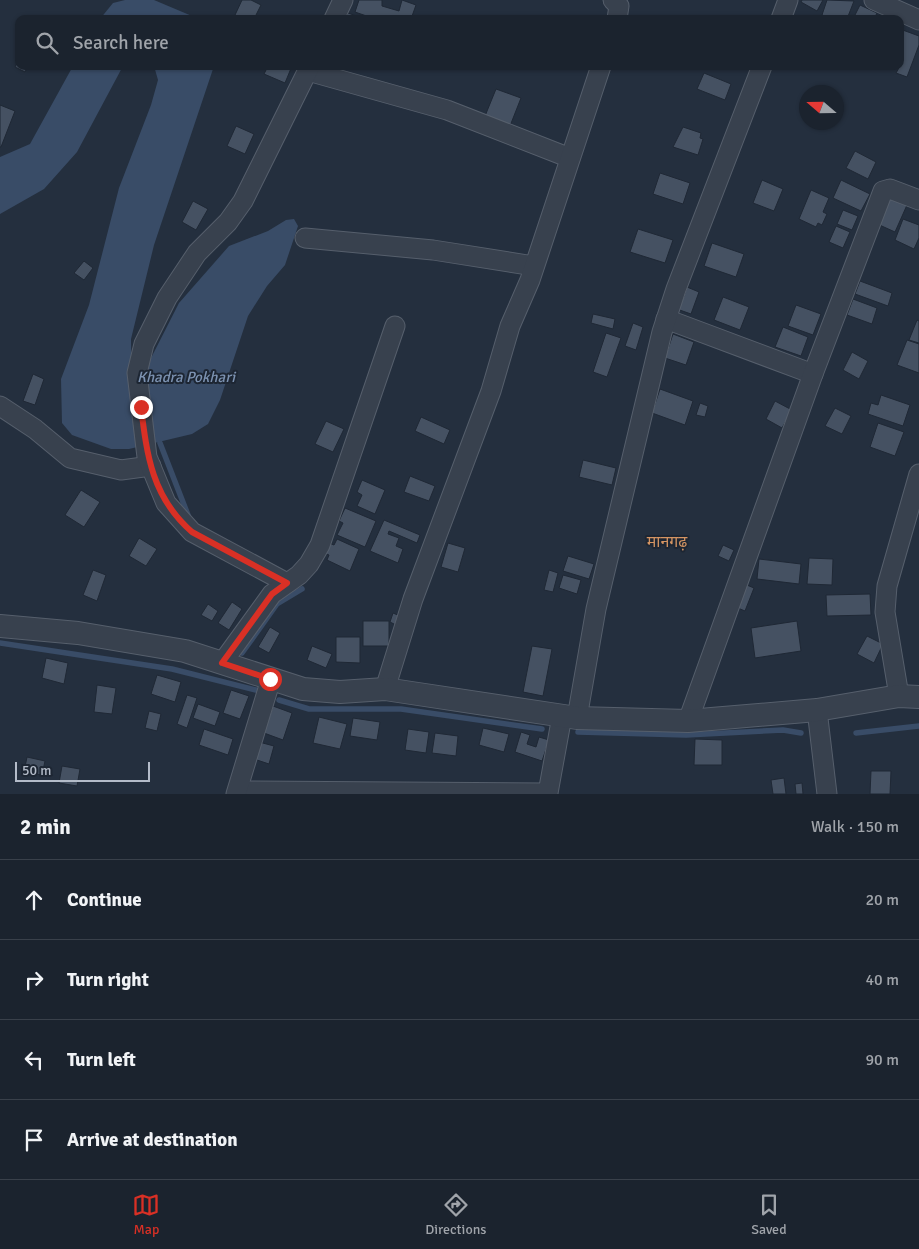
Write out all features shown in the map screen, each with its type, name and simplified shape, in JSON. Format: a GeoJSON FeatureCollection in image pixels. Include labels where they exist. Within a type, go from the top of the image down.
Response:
{"type":"FeatureCollection","features":[{"type":"Feature","properties":{"kind":"street"},"geometry":{"type":"LineString","coordinates":[[336,15],[343,0]]}},
{"type":"Feature","properties":{"kind":"street"},"geometry":{"type":"LineString","coordinates":[[612,0],[619,6],[618,15]]}},
{"type":"Feature","properties":{"kind":"street"},"geometry":{"type":"LineString","coordinates":[[782,15],[788,0]]}},
{"type":"Feature","properties":{"kind":"street"},"geometry":{"type":"LineString","coordinates":[[874,0],[919,20]]}},
{"type":"Feature","properties":{"kind":"street"},"geometry":{"type":"LineString","coordinates":[[287,583],[192,532],[166,503],[149,462],[137,373],[139,360],[167,298],[197,253],[228,222],[243,201],[308,70]]}},
{"type":"Feature","properties":{"kind":"street"},"geometry":{"type":"LineString","coordinates":[[316,70],[447,110],[570,158]]}},
{"type":"Feature","properties":{"kind":"street"},"geometry":{"type":"LineString","coordinates":[[386,689],[413,598],[492,391],[510,326],[534,266],[600,70]]}},
{"type":"Feature","properties":{"kind":"street"},"geometry":{"type":"LineString","coordinates":[[270,679],[238,792],[548,793],[596,609],[666,320],[676,289],[760,70]]}},
{"type":"Feature","properties":{"kind":"street"},"geometry":{"type":"LineString","coordinates":[[688,721],[813,374],[883,191],[890,188],[919,200]]}},
{"type":"Feature","properties":{"kind":"street"},"geometry":{"type":"LineString","coordinates":[[304,238],[433,250],[534,266]]}},
{"type":"Feature","properties":{"kind":"street"},"geometry":{"type":"LineString","coordinates":[[666,320],[813,374]]}},
{"type":"Feature","properties":{"kind":"street"},"geometry":{"type":"LineString","coordinates":[[222,663],[272,594],[309,564],[320,545],[395,326]]}},
{"type":"Feature","properties":{"kind":"street"},"geometry":{"type":"LineString","coordinates":[[0,406],[35,428],[70,458],[121,470],[149,462]]}},
{"type":"Feature","properties":{"kind":"street"},"geometry":{"type":"LineString","coordinates":[[0,626],[88,635],[185,652],[303,689],[340,692],[386,689],[569,717],[688,721],[817,710],[909,696],[885,612],[887,586],[919,474]]}},
{"type":"Feature","properties":{"kind":"street"},"geometry":{"type":"LineString","coordinates":[[817,710],[827,794]]}},
{"type":"Feature","properties":{"kind":"water"},"geometry":{"type":"Polygon","coordinates":[[[125,0],[154,0],[190,15],[103,15],[113,3],[125,0]]]}},
{"type":"Feature","properties":{"kind":"water"},"geometry":{"type":"Polygon","coordinates":[[[71,70],[121,70],[77,152],[44,189],[0,214],[0,157],[30,144],[71,70]]]}},
{"type":"Feature","properties":{"kind":"water","name":"Khadra Pokhari"},"geometry":{"type":"Polygon","coordinates":[[[155,70],[213,70],[154,245],[131,339],[132,411],[145,417],[151,410],[146,377],[150,360],[179,303],[229,246],[268,231],[286,220],[294,219],[298,226],[285,265],[267,286],[248,316],[220,400],[208,424],[192,434],[129,449],[111,449],[72,435],[62,423],[61,379],[89,305],[119,188],[151,105],[158,80],[155,70]]]}},
{"type":"Feature","properties":{"kind":"building"},"geometry":{"type":"Polygon","coordinates":[[[242,0],[251,0],[261,5],[256,15],[235,15],[242,0]]]}},
{"type":"Feature","properties":{"kind":"building"},"geometry":{"type":"Polygon","coordinates":[[[359,0],[382,0],[382,6],[399,11],[402,0],[416,5],[412,15],[364,15],[355,12],[359,0]]]}},
{"type":"Feature","properties":{"kind":"building"},"geometry":{"type":"Polygon","coordinates":[[[802,0],[823,0],[817,11],[801,2],[802,0]]]}},
{"type":"Feature","properties":{"kind":"building"},"geometry":{"type":"Polygon","coordinates":[[[827,0],[854,1],[849,15],[822,15],[827,0]]]}},
{"type":"Feature","properties":{"kind":"building"},"geometry":{"type":"Polygon","coordinates":[[[860,5],[877,13],[876,15],[855,15],[860,5]]]}},
{"type":"Feature","properties":{"kind":"building"},"geometry":{"type":"Polygon","coordinates":[[[904,30],[919,36],[919,45],[907,77],[896,73],[898,70],[904,70],[904,30]]]}},
{"type":"Feature","properties":{"kind":"building"},"geometry":{"type":"Polygon","coordinates":[[[266,70],[290,70],[285,83],[264,74],[266,70]]]}},
{"type":"Feature","properties":{"kind":"building"},"geometry":{"type":"Polygon","coordinates":[[[704,73],[731,84],[725,100],[697,89],[704,73]]]}},
{"type":"Feature","properties":{"kind":"building"},"geometry":{"type":"Polygon","coordinates":[[[496,89],[521,98],[510,126],[485,116],[496,89]]]}},
{"type":"Feature","properties":{"kind":"building"},"geometry":{"type":"Polygon","coordinates":[[[0,105],[15,111],[1,147],[0,147],[0,105]]]}},
{"type":"Feature","properties":{"kind":"building"},"geometry":{"type":"Polygon","coordinates":[[[236,126],[254,134],[245,154],[227,146],[236,126]]]}},
{"type":"Feature","properties":{"kind":"building"},"geometry":{"type":"Polygon","coordinates":[[[683,127],[701,133],[700,138],[703,139],[698,155],[673,147],[683,127]]]}},
{"type":"Feature","properties":{"kind":"building"},"geometry":{"type":"Polygon","coordinates":[[[855,151],[876,162],[868,179],[846,168],[855,151]]]}},
{"type":"Feature","properties":{"kind":"building"},"geometry":{"type":"Polygon","coordinates":[[[660,173],[690,183],[683,204],[653,194],[660,173]]]}},
{"type":"Feature","properties":{"kind":"building"},"geometry":{"type":"Polygon","coordinates":[[[762,180],[783,189],[774,211],[753,203],[762,180]]]}},
{"type":"Feature","properties":{"kind":"building"},"geometry":{"type":"Polygon","coordinates":[[[841,180],[870,194],[861,211],[833,198],[841,180]]]}},
{"type":"Feature","properties":{"kind":"building"},"geometry":{"type":"Polygon","coordinates":[[[811,190],[829,198],[823,212],[827,214],[822,225],[818,223],[816,227],[799,219],[811,190]]]}},
{"type":"Feature","properties":{"kind":"building"},"geometry":{"type":"Polygon","coordinates":[[[887,196],[907,205],[895,232],[875,223],[887,196]]]}},
{"type":"Feature","properties":{"kind":"building"},"geometry":{"type":"Polygon","coordinates":[[[193,201],[208,209],[196,230],[182,222],[193,201]]]}},
{"type":"Feature","properties":{"kind":"building"},"geometry":{"type":"Polygon","coordinates":[[[843,210],[858,216],[852,230],[837,224],[843,210]]]}},
{"type":"Feature","properties":{"kind":"building"},"geometry":{"type":"Polygon","coordinates":[[[903,219],[919,225],[919,238],[914,249],[895,240],[903,219]]]}},
{"type":"Feature","properties":{"kind":"building"},"geometry":{"type":"Polygon","coordinates":[[[836,226],[850,232],[843,248],[829,242],[836,226]]]}},
{"type":"Feature","properties":{"kind":"building"},"geometry":{"type":"Polygon","coordinates":[[[638,229],[673,240],[665,263],[630,252],[638,229]]]}},
{"type":"Feature","properties":{"kind":"building"},"geometry":{"type":"Polygon","coordinates":[[[712,243],[744,254],[736,277],[704,266],[712,243]]]}},
{"type":"Feature","properties":{"kind":"building"},"geometry":{"type":"Polygon","coordinates":[[[84,261],[93,268],[84,280],[74,273],[84,261]]]}},
{"type":"Feature","properties":{"kind":"building"},"geometry":{"type":"Polygon","coordinates":[[[860,281],[892,293],[888,306],[855,294],[860,281]]]}},
{"type":"Feature","properties":{"kind":"building"},"geometry":{"type":"Polygon","coordinates":[[[687,287],[699,292],[691,314],[674,308],[683,299],[687,287]]]}},
{"type":"Feature","properties":{"kind":"building"},"geometry":{"type":"Polygon","coordinates":[[[723,297],[749,307],[740,330],[714,320],[723,297]]]}},
{"type":"Feature","properties":{"kind":"building"},"geometry":{"type":"Polygon","coordinates":[[[853,299],[877,308],[872,324],[847,315],[853,299]]]}},
{"type":"Feature","properties":{"kind":"building"},"geometry":{"type":"Polygon","coordinates":[[[796,305],[821,314],[813,335],[788,326],[796,305]]]}},
{"type":"Feature","properties":{"kind":"building"},"geometry":{"type":"Polygon","coordinates":[[[593,314],[615,319],[613,329],[591,323],[593,314]]]}},
{"type":"Feature","properties":{"kind":"building"},"geometry":{"type":"Polygon","coordinates":[[[917,320],[919,321],[919,343],[909,340],[917,320]]]}},
{"type":"Feature","properties":{"kind":"building"},"geometry":{"type":"Polygon","coordinates":[[[633,323],[643,327],[636,350],[625,346],[633,323]]]}},
{"type":"Feature","properties":{"kind":"building"},"geometry":{"type":"Polygon","coordinates":[[[783,327],[808,337],[801,356],[775,347],[783,327]]]}},
{"type":"Feature","properties":{"kind":"building"},"geometry":{"type":"Polygon","coordinates":[[[606,333],[621,338],[607,377],[593,372],[606,333]]]}},
{"type":"Feature","properties":{"kind":"building"},"geometry":{"type":"Polygon","coordinates":[[[673,334],[694,342],[686,365],[665,358],[673,334]]]}},
{"type":"Feature","properties":{"kind":"building"},"geometry":{"type":"Polygon","coordinates":[[[907,340],[919,344],[919,373],[897,365],[907,340]]]}},
{"type":"Feature","properties":{"kind":"building"},"geometry":{"type":"Polygon","coordinates":[[[852,352],[868,361],[859,379],[843,370],[852,352]]]}},
{"type":"Feature","properties":{"kind":"building"},"geometry":{"type":"Polygon","coordinates":[[[33,374],[44,379],[35,405],[23,401],[33,374]]]}},
{"type":"Feature","properties":{"kind":"building"},"geometry":{"type":"Polygon","coordinates":[[[660,389],[693,401],[685,425],[652,413],[660,389]]]}},
{"type":"Feature","properties":{"kind":"building"},"geometry":{"type":"Polygon","coordinates":[[[881,395],[910,405],[903,426],[868,414],[871,403],[878,405],[881,395]]]}},
{"type":"Feature","properties":{"kind":"building"},"geometry":{"type":"Polygon","coordinates":[[[775,401],[792,410],[782,428],[766,419],[775,401]]]}},
{"type":"Feature","properties":{"kind":"building"},"geometry":{"type":"Polygon","coordinates":[[[700,403],[708,406],[705,417],[696,415],[700,403]]]}},
{"type":"Feature","properties":{"kind":"building"},"geometry":{"type":"Polygon","coordinates":[[[835,408],[851,416],[842,434],[825,426],[835,408]]]}},
{"type":"Feature","properties":{"kind":"building"},"geometry":{"type":"Polygon","coordinates":[[[421,417],[450,430],[444,444],[415,431],[421,417]]]}},
{"type":"Feature","properties":{"kind":"building"},"geometry":{"type":"Polygon","coordinates":[[[326,421],[344,429],[333,452],[315,444],[326,421]]]}},
{"type":"Feature","properties":{"kind":"building"},"geometry":{"type":"Polygon","coordinates":[[[878,423],[904,432],[895,456],[870,447],[878,423]]]}},
{"type":"Feature","properties":{"kind":"building"},"geometry":{"type":"Polygon","coordinates":[[[583,460],[616,468],[612,485],[579,477],[583,460]]]}},
{"type":"Feature","properties":{"kind":"building"},"geometry":{"type":"Polygon","coordinates":[[[410,476],[435,486],[429,501],[404,492],[410,476]]]}},
{"type":"Feature","properties":{"kind":"building"},"geometry":{"type":"Polygon","coordinates":[[[362,480],[385,490],[375,514],[357,506],[362,495],[357,492],[362,480]]]}},
{"type":"Feature","properties":{"kind":"building"},"geometry":{"type":"Polygon","coordinates":[[[81,490],[100,502],[84,527],[65,515],[81,490]]]}},
{"type":"Feature","properties":{"kind":"building"},"geometry":{"type":"Polygon","coordinates":[[[345,508],[376,521],[365,547],[337,535],[343,523],[339,521],[345,508]]]}},
{"type":"Feature","properties":{"kind":"building"},"geometry":{"type":"Polygon","coordinates":[[[384,520],[420,535],[417,543],[389,531],[388,534],[399,538],[396,546],[403,549],[398,563],[370,551],[384,520]]]}},
{"type":"Feature","properties":{"kind":"building"},"geometry":{"type":"Polygon","coordinates":[[[139,538],[157,549],[146,566],[129,556],[139,538]]]}},
{"type":"Feature","properties":{"kind":"building"},"geometry":{"type":"Polygon","coordinates":[[[337,539],[359,549],[350,571],[327,560],[329,555],[324,553],[329,543],[334,545],[337,539]]]}},
{"type":"Feature","properties":{"kind":"building"},"geometry":{"type":"Polygon","coordinates":[[[448,543],[465,548],[458,572],[441,567],[448,543]]]}},
{"type":"Feature","properties":{"kind":"building"},"geometry":{"type":"Polygon","coordinates":[[[723,545],[734,550],[729,561],[718,556],[723,545]]]}},
{"type":"Feature","properties":{"kind":"building"},"geometry":{"type":"Polygon","coordinates":[[[568,556],[594,564],[589,579],[563,571],[568,556]]]}},
{"type":"Feature","properties":{"kind":"building"},"geometry":{"type":"Polygon","coordinates":[[[809,558],[833,559],[832,585],[807,584],[809,558]]]}},
{"type":"Feature","properties":{"kind":"building"},"geometry":{"type":"Polygon","coordinates":[[[759,559],[801,564],[799,584],[757,579],[759,559]]]}},
{"type":"Feature","properties":{"kind":"building"},"geometry":{"type":"Polygon","coordinates":[[[93,570],[106,575],[97,601],[83,595],[93,570]]]}},
{"type":"Feature","properties":{"kind":"building"},"geometry":{"type":"Polygon","coordinates":[[[549,570],[558,573],[553,592],[544,590],[549,570]]]}},
{"type":"Feature","properties":{"kind":"building"},"geometry":{"type":"Polygon","coordinates":[[[563,575],[581,580],[577,594],[559,588],[563,575]]]}},
{"type":"Feature","properties":{"kind":"building"},"geometry":{"type":"Polygon","coordinates":[[[742,583],[754,588],[745,611],[733,606],[742,583]]]}},
{"type":"Feature","properties":{"kind":"building"},"geometry":{"type":"Polygon","coordinates":[[[870,594],[871,615],[827,616],[826,595],[870,594]]]}},
{"type":"Feature","properties":{"kind":"building"},"geometry":{"type":"Polygon","coordinates":[[[232,602],[242,609],[229,630],[218,623],[232,602]]]}},
{"type":"Feature","properties":{"kind":"building"},"geometry":{"type":"Polygon","coordinates":[[[208,604],[218,611],[212,621],[201,615],[208,604]]]}},
{"type":"Feature","properties":{"kind":"building"},"geometry":{"type":"Polygon","coordinates":[[[393,613],[400,616],[396,625],[390,622],[393,613]]]}},
{"type":"Feature","properties":{"kind":"building"},"geometry":{"type":"Polygon","coordinates":[[[363,621],[389,621],[389,646],[363,646],[363,621]]]}},
{"type":"Feature","properties":{"kind":"building"},"geometry":{"type":"Polygon","coordinates":[[[797,621],[801,651],[755,658],[751,628],[797,621]]]}},
{"type":"Feature","properties":{"kind":"building"},"geometry":{"type":"Polygon","coordinates":[[[270,627],[280,633],[269,653],[258,647],[270,627]]]}},
{"type":"Feature","properties":{"kind":"building"},"geometry":{"type":"Polygon","coordinates":[[[867,636],[883,644],[874,663],[857,654],[867,636]]]}},
{"type":"Feature","properties":{"kind":"building"},"geometry":{"type":"Polygon","coordinates":[[[336,637],[360,637],[360,663],[336,662],[336,637]]]}},
{"type":"Feature","properties":{"kind":"building"},"geometry":{"type":"Polygon","coordinates":[[[312,646],[332,654],[326,668],[307,660],[312,646]]]}},
{"type":"Feature","properties":{"kind":"building"},"geometry":{"type":"Polygon","coordinates":[[[532,646],[552,649],[543,696],[523,692],[532,646]]]}},
{"type":"Feature","properties":{"kind":"building"},"geometry":{"type":"Polygon","coordinates":[[[46,658],[68,663],[64,684],[42,678],[46,658]]]}},
{"type":"Feature","properties":{"kind":"building"},"geometry":{"type":"Polygon","coordinates":[[[157,675],[181,682],[175,702],[151,694],[157,675]]]}},
{"type":"Feature","properties":{"kind":"building"},"geometry":{"type":"Polygon","coordinates":[[[97,685],[116,688],[112,714],[94,712],[97,685]]]}},
{"type":"Feature","properties":{"kind":"building"},"geometry":{"type":"Polygon","coordinates":[[[231,690],[249,696],[240,719],[223,713],[231,690]]]}},
{"type":"Feature","properties":{"kind":"building"},"geometry":{"type":"Polygon","coordinates":[[[187,695],[197,698],[187,728],[177,724],[187,695]]]}},
{"type":"Feature","properties":{"kind":"building"},"geometry":{"type":"Polygon","coordinates":[[[198,704],[220,712],[215,726],[193,718],[198,704]]]}},
{"type":"Feature","properties":{"kind":"building"},"geometry":{"type":"Polygon","coordinates":[[[273,706],[292,713],[283,740],[264,733],[273,706]]]}},
{"type":"Feature","properties":{"kind":"building"},"geometry":{"type":"Polygon","coordinates":[[[149,711],[161,714],[157,731],[145,728],[149,711]]]}},
{"type":"Feature","properties":{"kind":"building"},"geometry":{"type":"Polygon","coordinates":[[[319,717],[347,724],[340,749],[313,743],[319,717]]]}},
{"type":"Feature","properties":{"kind":"building"},"geometry":{"type":"Polygon","coordinates":[[[353,718],[380,722],[377,740],[350,736],[353,718]]]}},
{"type":"Feature","properties":{"kind":"building"},"geometry":{"type":"Polygon","coordinates":[[[483,728],[509,734],[504,752],[479,745],[483,728]]]}},
{"type":"Feature","properties":{"kind":"building"},"geometry":{"type":"Polygon","coordinates":[[[204,729],[233,739],[228,755],[199,745],[204,729]]]}},
{"type":"Feature","properties":{"kind":"building"},"geometry":{"type":"Polygon","coordinates":[[[408,729],[429,732],[426,753],[405,750],[408,729]]]}},
{"type":"Feature","properties":{"kind":"building"},"geometry":{"type":"Polygon","coordinates":[[[521,732],[530,735],[527,744],[536,747],[539,737],[549,740],[542,761],[515,752],[521,732]]]}},
{"type":"Feature","properties":{"kind":"building"},"geometry":{"type":"Polygon","coordinates":[[[435,733],[458,736],[456,756],[432,753],[435,733]]]}},
{"type":"Feature","properties":{"kind":"building"},"geometry":{"type":"Polygon","coordinates":[[[695,739],[722,740],[722,765],[694,765],[695,739]]]}},
{"type":"Feature","properties":{"kind":"building"},"geometry":{"type":"Polygon","coordinates":[[[259,742],[274,746],[269,764],[254,759],[259,742]]]}},
{"type":"Feature","properties":{"kind":"building"},"geometry":{"type":"Polygon","coordinates":[[[27,757],[45,761],[42,775],[24,772],[27,757]]]}},
{"type":"Feature","properties":{"kind":"building"},"geometry":{"type":"Polygon","coordinates":[[[62,766],[80,769],[77,786],[59,783],[62,766]]]}},
{"type":"Feature","properties":{"kind":"building"},"geometry":{"type":"Polygon","coordinates":[[[871,771],[891,771],[890,794],[870,794],[871,771]]]}},
{"type":"Feature","properties":{"kind":"building"},"geometry":{"type":"Polygon","coordinates":[[[784,778],[786,794],[773,794],[771,780],[784,778]]]}},
{"type":"Feature","properties":{"kind":"building"},"geometry":{"type":"Polygon","coordinates":[[[802,783],[803,794],[796,794],[795,784],[802,783]]]}},
{"type":"Feature","properties":{"kind":"waterway"},"geometry":{"type":"LineString","coordinates":[[160,443],[188,515]]}},
{"type":"Feature","properties":{"kind":"waterway"},"geometry":{"type":"LineString","coordinates":[[242,653],[277,604],[302,589]]}},
{"type":"Feature","properties":{"kind":"waterway"},"geometry":{"type":"LineString","coordinates":[[0,643],[172,669],[256,690]]}},
{"type":"Feature","properties":{"kind":"waterway"},"geometry":{"type":"LineString","coordinates":[[279,700],[309,709],[401,709],[542,729]]}},
{"type":"Feature","properties":{"kind":"waterway"},"geometry":{"type":"LineString","coordinates":[[856,733],[919,726]]}},
{"type":"Feature","properties":{"kind":"waterway"},"geometry":{"type":"LineString","coordinates":[[578,732],[686,735],[783,730],[801,733]]}},
{"type":"Feature","properties":{"kind":"district","name":"मानगढ़"},"geometry":{"type":"Point","coordinates":[667,541]}},
{"type":"Feature","properties":{"kind":"route"},"geometry":{"type":"LineString","coordinates":[[141,407],[147,457],[166,503],[180,522],[192,532],[287,583],[272,594],[222,663],[270,679]]}}]}
